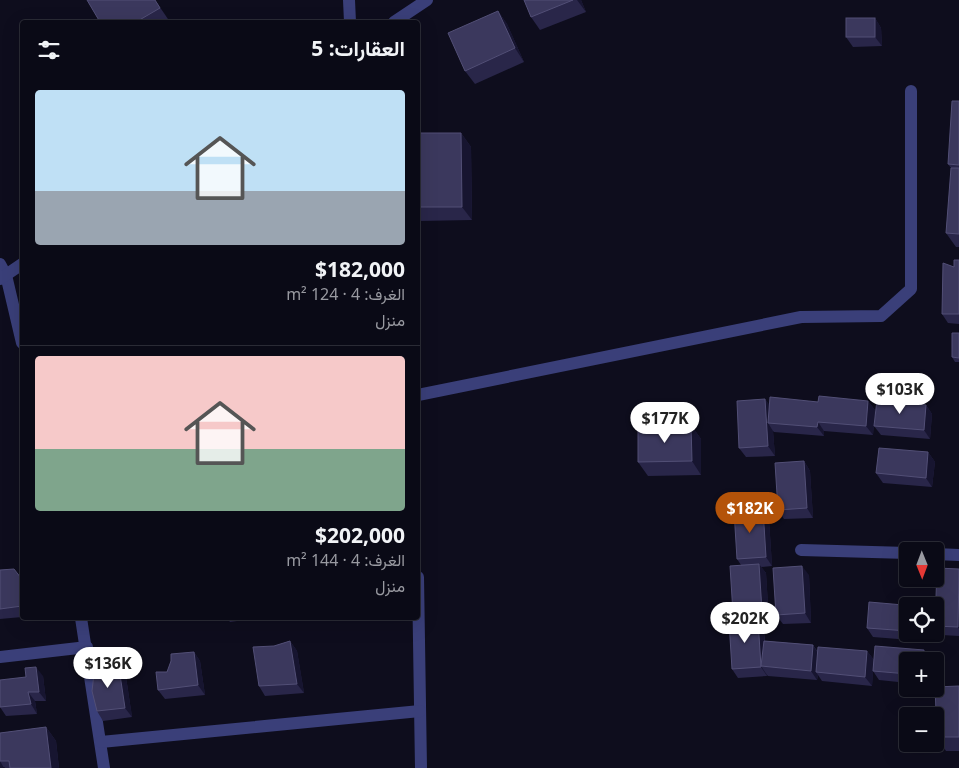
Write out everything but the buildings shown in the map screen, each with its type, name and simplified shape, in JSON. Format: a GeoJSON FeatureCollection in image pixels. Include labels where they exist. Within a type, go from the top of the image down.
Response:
{"type":"FeatureCollection","features":[{"type":"Feature","properties":{"kind":"street"},"geometry":{"type":"LineString","coordinates":[[349,0],[350,20]]}},
{"type":"Feature","properties":{"kind":"street"},"geometry":{"type":"LineString","coordinates":[[397,20],[427,0]]}},
{"type":"Feature","properties":{"kind":"street"},"geometry":{"type":"LineString","coordinates":[[420,395],[801,317],[881,316],[911,289],[911,90]]}},
{"type":"Feature","properties":{"kind":"street"},"geometry":{"type":"LineString","coordinates":[[20,265],[2,273],[20,336]]}},
{"type":"Feature","properties":{"kind":"street"},"geometry":{"type":"LineString","coordinates":[[801,550],[899,553]]}},
{"type":"Feature","properties":{"kind":"street"},"geometry":{"type":"LineString","coordinates":[[944,554],[959,555]]}},
{"type":"Feature","properties":{"kind":"street"},"geometry":{"type":"LineString","coordinates":[[82,620],[104,768]]}},
{"type":"Feature","properties":{"kind":"street"},"geometry":{"type":"LineString","coordinates":[[419,620],[421,768]]}},
{"type":"Feature","properties":{"kind":"street"},"geometry":{"type":"LineString","coordinates":[[0,657],[87,648]]}},
{"type":"Feature","properties":{"kind":"street"},"geometry":{"type":"LineString","coordinates":[[101,742],[420,711]]}}]}
